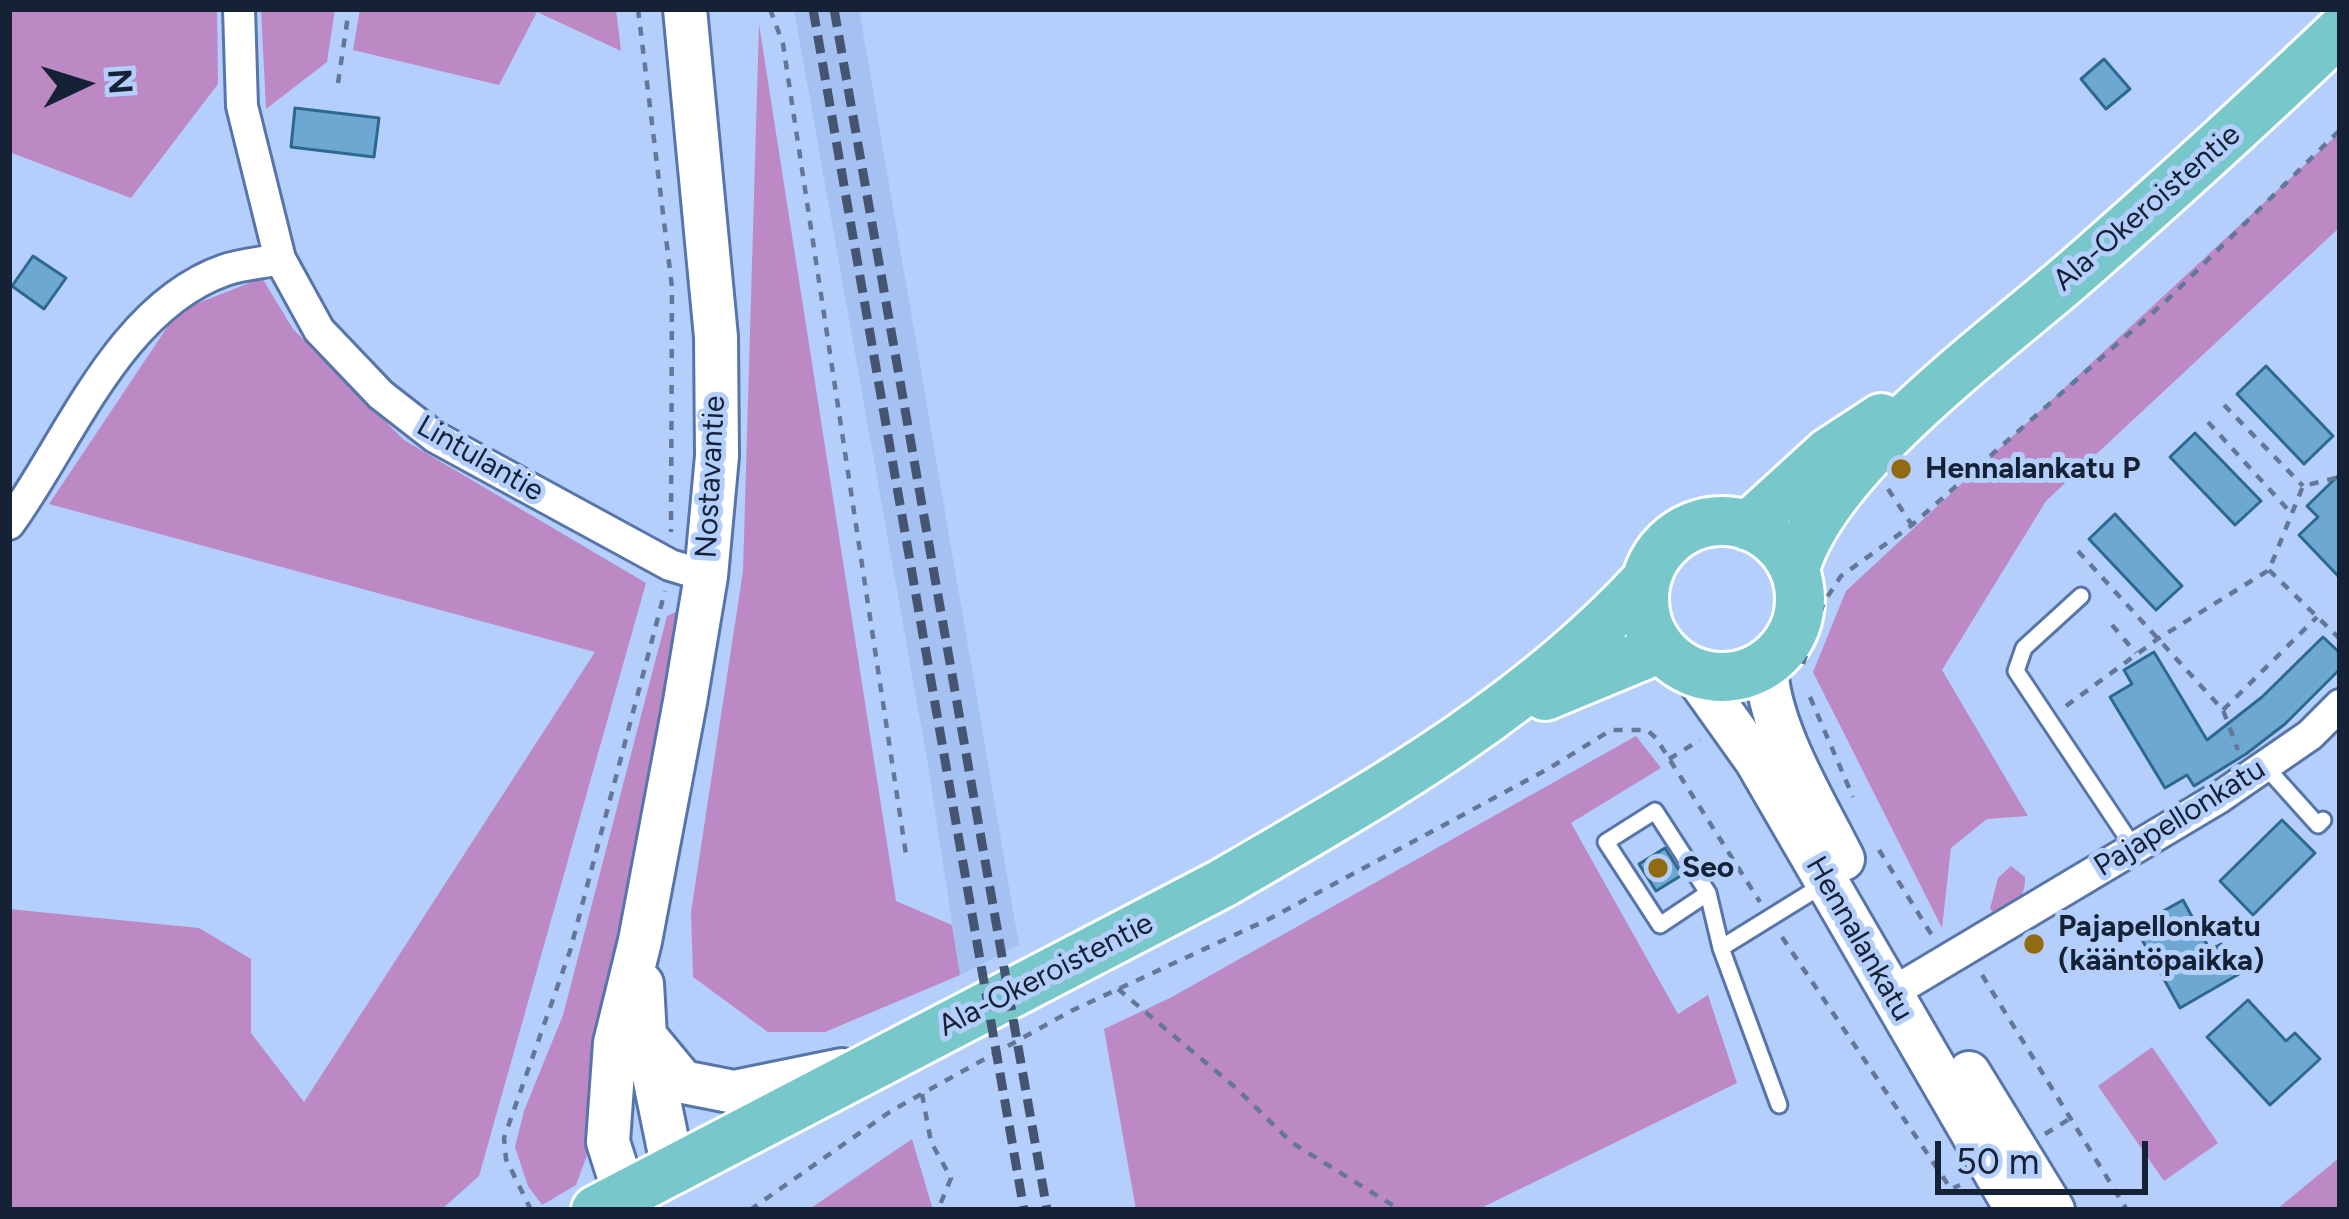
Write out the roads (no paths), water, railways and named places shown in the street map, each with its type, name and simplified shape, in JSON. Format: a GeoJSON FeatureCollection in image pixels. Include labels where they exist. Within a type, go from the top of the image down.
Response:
{"type":"FeatureCollection","features":[{"type":"Feature","properties":{"kind":"main road","name":"Ala-Okeroistentie"},"geometry":{"type":"LineString","coordinates":[[1795,569],[1800,552],[1864,462],[1948,380],[2235,131],[2340,31]]}},
{"type":"Feature","properties":{"kind":"main road","name":"Ala-Okeroistentie"},"geometry":{"type":"LineString","coordinates":[[1748,526],[1829,452],[1948,380]]}},
{"type":"Feature","properties":{"kind":"main road"},"geometry":{"type":"LineString","coordinates":[[1725,521],[1748,526],[1769,536],[1795,569],[1799,614],[1792,635],[1790,672],[1739,676],[1678,660],[1646,615],[1646,580],[1657,556],[1675,536],[1699,524],[1725,521]]}},
{"type":"Feature","properties":{"kind":"main road","name":"Ala-Okeroistentie"},"geometry":{"type":"LineString","coordinates":[[611,1202],[1223,883],[1486,723],[1608,622],[1646,580]]}},
{"type":"Feature","properties":{"kind":"main road","name":"Ala-Okeroistentie"},"geometry":{"type":"LineString","coordinates":[[1486,723],[1678,660]]}},
{"type":"Feature","properties":{"kind":"street","name":"Lintulantie"},"geometry":{"type":"LineString","coordinates":[[238,9],[242,106],[280,259],[319,330],[381,395],[435,437],[688,570]]}},
{"type":"Feature","properties":{"kind":"street","name":"Nostavantie"},"geometry":{"type":"LineString","coordinates":[[611,1202],[608,1142],[615,1043],[640,941],[688,570],[717,456],[716,337],[685,9]]}},
{"type":"Feature","properties":{"kind":"street"},"geometry":{"type":"LineString","coordinates":[[9,524],[116,355],[173,299],[224,270],[280,259]]}},
{"type":"Feature","properties":{"kind":"street","name":"Hennalankatu"},"geometry":{"type":"LineString","coordinates":[[1678,660],[1756,760],[1849,864]]}},
{"type":"Feature","properties":{"kind":"street","name":"Hennalankatu"},"geometry":{"type":"LineString","coordinates":[[1790,672],[1769,696],[1804,780],[2053,1210]]}},
{"type":"Feature","properties":{"kind":"street","name":"Pajapellonkatu"},"geometry":{"type":"LineString","coordinates":[[1916,977],[2256,772],[2310,735],[2340,706]]}},
{"type":"Feature","properties":{"kind":"street","name":"Nostavantie"},"geometry":{"type":"LineString","coordinates":[[640,941],[645,1036],[674,1169]]}},
{"type":"Feature","properties":{"kind":"street","name":"Hennalankatu"},"geometry":{"type":"LineString","coordinates":[[1916,977],[2017,1210]]}},
{"type":"Feature","properties":{"kind":"street"},"geometry":{"type":"LineString","coordinates":[[645,1036],[683,1082],[734,1093],[880,1059]]}},
{"type":"Feature","properties":{"kind":"lane"},"geometry":{"type":"LineString","coordinates":[[2081,596],[2024,648],[2016,671],[2134,848]]}},
{"type":"Feature","properties":{"kind":"lane"},"geometry":{"type":"LineString","coordinates":[[2256,772],[2318,825],[2323,820]]}},
{"type":"Feature","properties":{"kind":"lane"},"geometry":{"type":"LineString","coordinates":[[1708,893],[1660,925],[1606,842],[1654,811],[1708,893],[1721,948],[1779,1105]]}},
{"type":"Feature","properties":{"kind":"lane"},"geometry":{"type":"LineString","coordinates":[[1721,948],[1849,864]]}},
{"type":"Feature","properties":{"kind":"railway"},"geometry":{"type":"LineString","coordinates":[[813,9],[1024,1210]]}},
{"type":"Feature","properties":{"kind":"railway"},"geometry":{"type":"LineString","coordinates":[[834,9],[1047,1210]]}},
{"type":"Feature","properties":{"kind":"place","name":"Hennalankatu P"},"geometry":{"type":"Point","coordinates":[1901,469]}},
{"type":"Feature","properties":{"kind":"place","name":"Seo"},"geometry":{"type":"Point","coordinates":[1658,868]}},
{"type":"Feature","properties":{"kind":"place","name":"Pajapellonkatu (kääntöpaikka)"},"geometry":{"type":"Point","coordinates":[2034,944]}}]}
